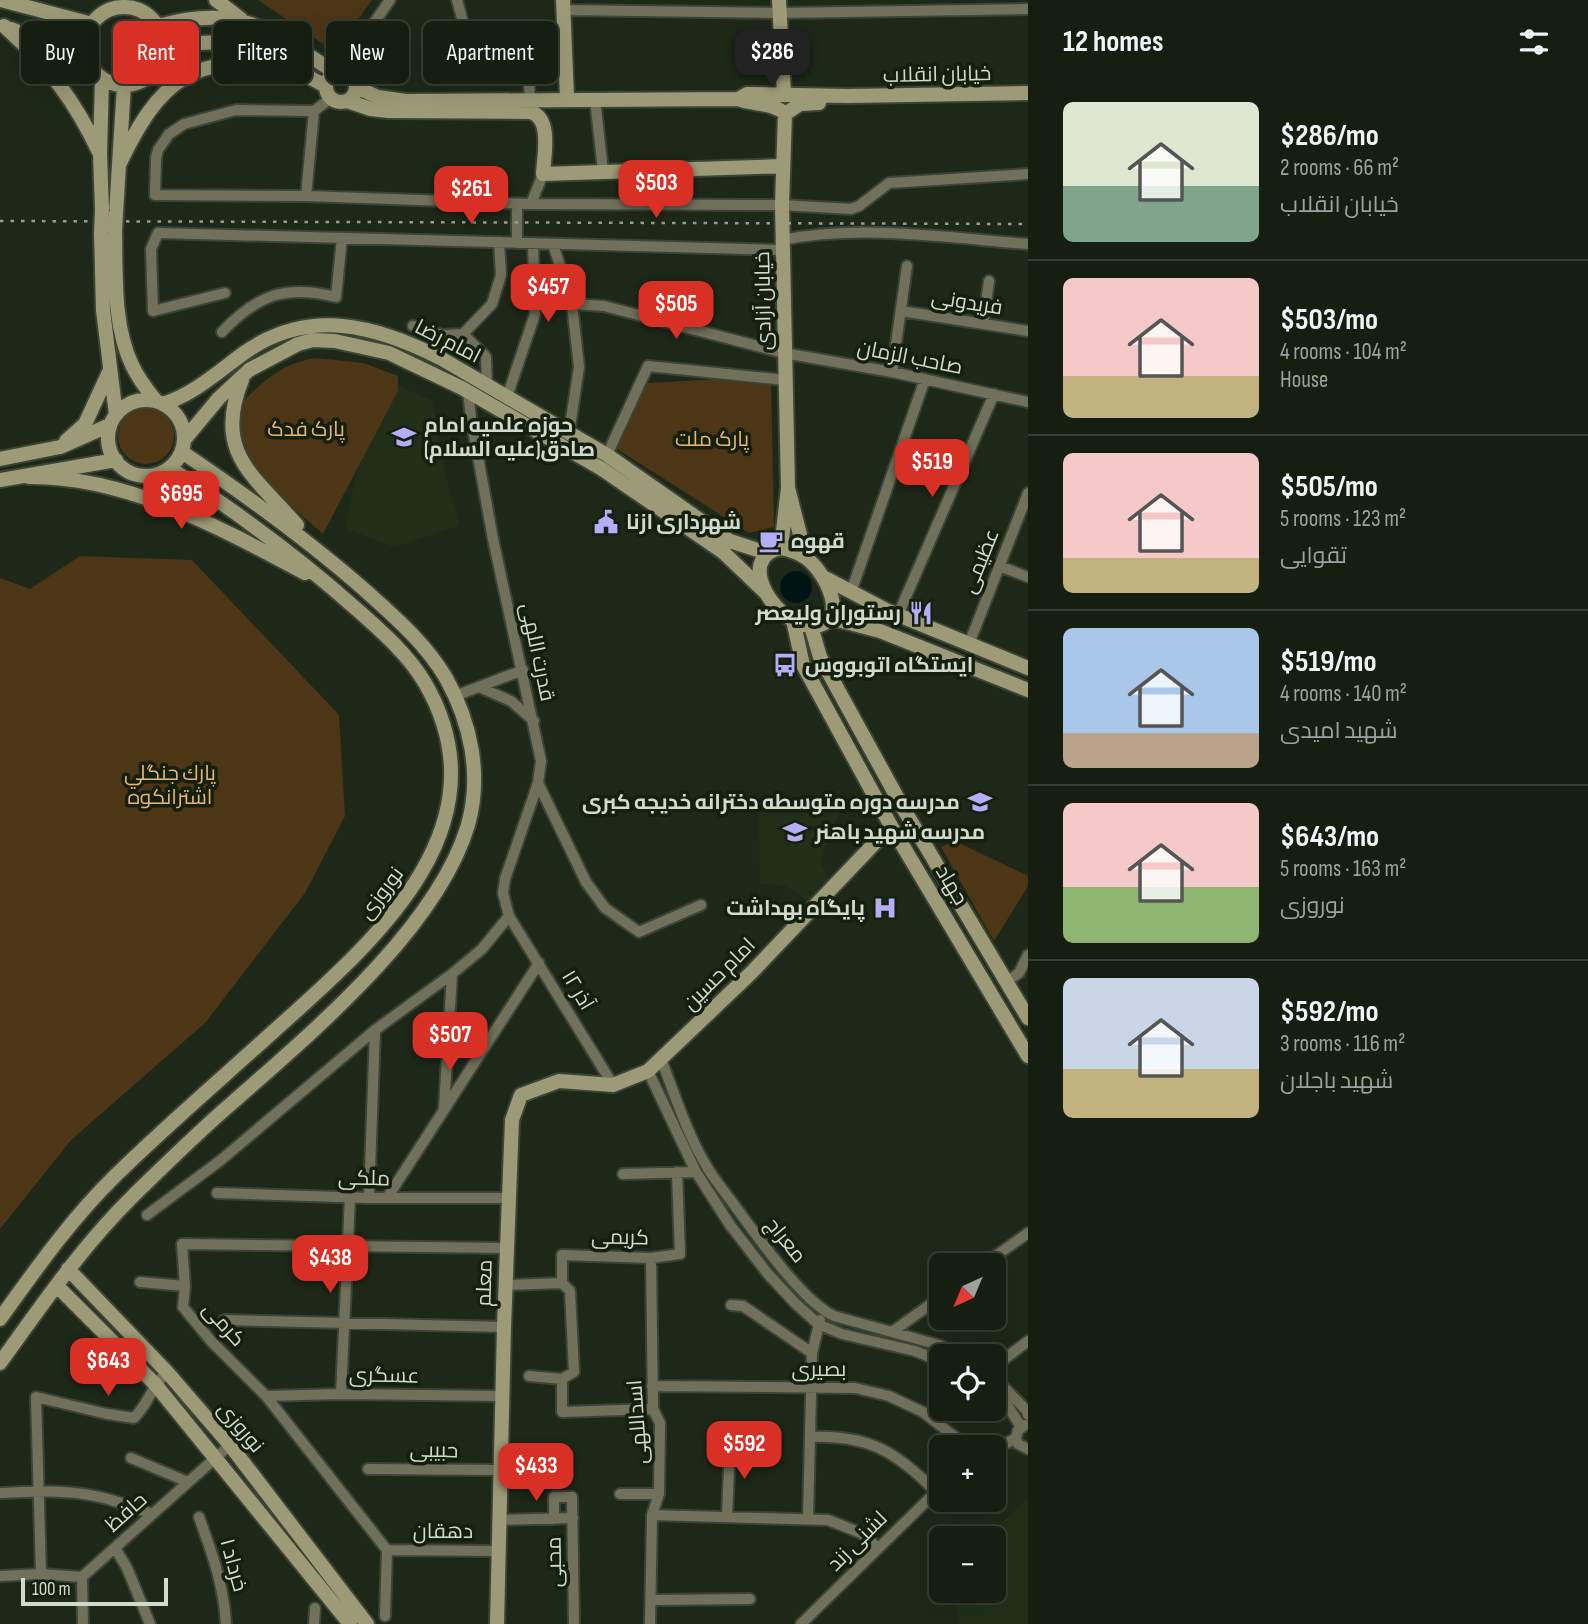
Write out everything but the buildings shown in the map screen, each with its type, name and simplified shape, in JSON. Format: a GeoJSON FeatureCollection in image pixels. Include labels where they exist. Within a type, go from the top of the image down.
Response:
{"type":"FeatureCollection","features":[{"type":"Feature","properties":{"kind":"main road"},"geometry":{"type":"LineString","coordinates":[[1,0],[81,21]]}},
{"type":"Feature","properties":{"kind":"main road"},"geometry":{"type":"LineString","coordinates":[[151,0],[153,21]]}},
{"type":"Feature","properties":{"kind":"main road"},"geometry":{"type":"LineString","coordinates":[[216,0],[242,20],[265,29],[326,65]]}},
{"type":"Feature","properties":{"kind":"main road"},"geometry":{"type":"LineString","coordinates":[[95,21],[119,4],[139,10],[153,21],[195,18],[242,20]]}},
{"type":"Feature","properties":{"kind":"main road"},"geometry":{"type":"LineString","coordinates":[[563,5],[566,99]]}},
{"type":"Feature","properties":{"kind":"main road"},"geometry":{"type":"LineString","coordinates":[[780,7],[784,94]]}},
{"type":"Feature","properties":{"kind":"main road"},"geometry":{"type":"LineString","coordinates":[[2,26],[21,33]]}},
{"type":"Feature","properties":{"kind":"main road"},"geometry":{"type":"LineString","coordinates":[[2,26],[36,55],[60,84],[82,116],[100,154]]}},
{"type":"Feature","properties":{"kind":"main road"},"geometry":{"type":"LineString","coordinates":[[119,165],[130,141],[154,104],[174,84],[213,66]]}},
{"type":"Feature","properties":{"kind":"main road"},"geometry":{"type":"LineString","coordinates":[[99,75],[124,85],[128,84]]}},
{"type":"Feature","properties":{"kind":"main road"},"geometry":{"type":"LineString","coordinates":[[102,78],[100,154],[109,211]]}},
{"type":"Feature","properties":{"kind":"main road"},"geometry":{"type":"LineString","coordinates":[[312,82],[338,102],[346,101],[355,93],[356,84]]}},
{"type":"Feature","properties":{"kind":"main road"},"geometry":{"type":"LineString","coordinates":[[328,92],[329,84]]}},
{"type":"Feature","properties":{"kind":"main road","name":"خیابان انقلاب"},"geometry":{"type":"LineString","coordinates":[[356,84],[378,97],[406,101],[531,105]]}},
{"type":"Feature","properties":{"kind":"main road"},"geometry":{"type":"LineString","coordinates":[[108,232],[125,348],[140,380],[159,403],[179,419],[183,446],[170,468],[161,473],[141,475],[123,468],[110,450],[108,438],[113,420],[111,369],[103,310],[109,211],[119,165],[124,85]]}},
{"type":"Feature","properties":{"kind":"main road","name":"خیابان انقلاب"},"geometry":{"type":"LineString","coordinates":[[738,99],[747,94],[847,96],[1028,93]]}},
{"type":"Feature","properties":{"kind":"main road","name":"خیابان انقلاب"},"geometry":{"type":"LineString","coordinates":[[346,101],[371,109],[389,111],[531,105],[566,99],[738,99],[775,107],[785,114],[800,104],[825,103],[847,96]]}},
{"type":"Feature","properties":{"kind":"main road"},"geometry":{"type":"LineString","coordinates":[[531,105],[543,120],[543,174],[783,166]]}},
{"type":"Feature","properties":{"kind":"main road","name":"خیابان آزادی"},"geometry":{"type":"LineString","coordinates":[[785,114],[782,205],[788,488]]}},
{"type":"Feature","properties":{"kind":"main road","name":"امام رضا"},"geometry":{"type":"LineString","coordinates":[[159,403],[187,394],[268,338],[289,330],[340,325],[387,335],[414,344],[607,455],[693,522]]}},
{"type":"Feature","properties":{"kind":"main road","name":"امام رضا"},"geometry":{"type":"LineString","coordinates":[[183,446],[219,398],[244,374],[272,355],[298,344],[313,340],[335,341],[389,353],[468,392],[693,522]]}},
{"type":"Feature","properties":{"kind":"main road"},"geometry":{"type":"LineString","coordinates":[[61,447],[85,424],[111,369]]}},
{"type":"Feature","properties":{"kind":"main road"},"geometry":{"type":"LineString","coordinates":[[244,374],[231,417],[236,448],[250,472],[319,549]]}},
{"type":"Feature","properties":{"kind":"main road"},"geometry":{"type":"LineString","coordinates":[[0,459],[61,447],[113,420],[134,402],[159,403]]}},
{"type":"Feature","properties":{"kind":"main road","name":"نوروزی"},"geometry":{"type":"LineString","coordinates":[[0,1363],[68,1269],[132,1196],[352,993],[392,950],[440,885],[456,856],[473,799],[475,775],[466,721],[455,696],[425,648],[319,549],[183,446]]}},
{"type":"Feature","properties":{"kind":"main road"},"geometry":{"type":"LineString","coordinates":[[0,480],[116,460]]}},
{"type":"Feature","properties":{"kind":"main road","name":"نوروزی"},"geometry":{"type":"LineString","coordinates":[[0,1319],[48,1251],[115,1176],[370,943],[413,888],[437,846],[445,820],[450,779],[449,753],[436,706],[409,661],[386,636],[271,537],[170,468]]}},
{"type":"Feature","properties":{"kind":"main road"},"geometry":{"type":"LineString","coordinates":[[29,477],[64,478],[141,496],[212,524],[330,586]]}},
{"type":"Feature","properties":{"kind":"main road"},"geometry":{"type":"LineString","coordinates":[[766,593],[760,566],[763,556],[774,550],[788,488]]}},
{"type":"Feature","properties":{"kind":"main road"},"geometry":{"type":"LineString","coordinates":[[693,522],[766,593],[775,606],[793,620],[811,626],[822,624],[830,618],[833,608],[832,595],[824,578],[806,558],[788,488]]}},
{"type":"Feature","properties":{"kind":"main road"},"geometry":{"type":"LineString","coordinates":[[693,522],[730,541],[806,558]]}},
{"type":"Feature","properties":{"kind":"main road"},"geometry":{"type":"LineString","coordinates":[[824,578],[892,613],[1028,667]]}},
{"type":"Feature","properties":{"kind":"main road"},"geometry":{"type":"LineString","coordinates":[[880,631],[892,613]]}},
{"type":"Feature","properties":{"kind":"main road"},"geometry":{"type":"LineString","coordinates":[[830,618],[880,631],[1028,690]]}},
{"type":"Feature","properties":{"kind":"main road","name":"جهاد"},"geometry":{"type":"LineString","coordinates":[[793,620],[803,665],[891,827],[1028,1056]]}},
{"type":"Feature","properties":{"kind":"main road","name":"جهاد"},"geometry":{"type":"LineString","coordinates":[[811,626],[820,657],[903,808],[1028,1018]]}},
{"type":"Feature","properties":{"kind":"main road"},"geometry":{"type":"LineString","coordinates":[[803,665],[820,657]]}},
{"type":"Feature","properties":{"kind":"main road","name":"امام حسین"},"geometry":{"type":"LineString","coordinates":[[661,1059],[751,973],[891,827]]}},
{"type":"Feature","properties":{"kind":"main road"},"geometry":{"type":"LineString","coordinates":[[959,939],[976,931]]}},
{"type":"Feature","properties":{"kind":"main road","name":"معلم"},"geometry":{"type":"LineString","coordinates":[[497,1624],[512,1120],[521,1095],[559,1081],[612,1085],[648,1071],[661,1059]]}},
{"type":"Feature","properties":{"kind":"main road","name":"نوروزی"},"geometry":{"type":"LineString","coordinates":[[68,1269],[167,1372],[230,1445],[367,1624]]}},
{"type":"Feature","properties":{"kind":"main road","name":"نوروزی"},"geometry":{"type":"LineString","coordinates":[[57,1286],[155,1384],[350,1624]]}},
{"type":"Feature","properties":{"kind":"street"},"geometry":{"type":"LineString","coordinates":[[376,21],[390,0]]}},
{"type":"Feature","properties":{"kind":"street"},"geometry":{"type":"LineString","coordinates":[[457,0],[463,21]]}},
{"type":"Feature","properties":{"kind":"street"},"geometry":{"type":"LineString","coordinates":[[563,5],[1028,9]]}},
{"type":"Feature","properties":{"kind":"street"},"geometry":{"type":"LineString","coordinates":[[558,67],[565,66]]}},
{"type":"Feature","properties":{"kind":"street"},"geometry":{"type":"LineString","coordinates":[[529,84],[531,105]]}},
{"type":"Feature","properties":{"kind":"street"},"geometry":{"type":"LineString","coordinates":[[306,196],[314,111],[328,92]]}},
{"type":"Feature","properties":{"kind":"street"},"geometry":{"type":"LineString","coordinates":[[595,99],[603,171]]}},
{"type":"Feature","properties":{"kind":"street"},"geometry":{"type":"LineString","coordinates":[[314,111],[236,110],[191,121],[169,134],[163,142],[156,158],[155,195],[306,196],[517,204],[782,205],[851,209],[889,183],[1028,174]]}},
{"type":"Feature","properties":{"kind":"street"},"geometry":{"type":"LineString","coordinates":[[531,204],[543,174]]}},
{"type":"Feature","properties":{"kind":"street"},"geometry":{"type":"LineString","coordinates":[[517,204],[517,243]]}},
{"type":"Feature","properties":{"kind":"street"},"geometry":{"type":"LineString","coordinates":[[225,293],[153,311],[151,248],[158,233],[553,244],[783,245],[812,234],[858,234],[1028,244]]}},
{"type":"Feature","properties":{"kind":"street"},"geometry":{"type":"LineString","coordinates":[[222,332],[241,312],[261,298],[312,290],[337,297],[342,238]]}},
{"type":"Feature","properties":{"kind":"street"},"geometry":{"type":"LineString","coordinates":[[413,326],[442,335],[463,334],[492,304],[501,275],[499,242]]}},
{"type":"Feature","properties":{"kind":"street"},"geometry":{"type":"LineString","coordinates":[[508,397],[535,314],[533,243]]}},
{"type":"Feature","properties":{"kind":"street"},"geometry":{"type":"LineString","coordinates":[[553,244],[572,304],[579,367],[569,433]]}},
{"type":"Feature","properties":{"kind":"street"},"geometry":{"type":"LineString","coordinates":[[892,372],[907,266]]}},
{"type":"Feature","properties":{"kind":"street"},"geometry":{"type":"LineString","coordinates":[[983,324],[989,281]]}},
{"type":"Feature","properties":{"kind":"street","name":"صاحب الزمان"},"geometry":{"type":"LineString","coordinates":[[572,304],[604,306],[784,353],[892,372],[1028,402]]}},
{"type":"Feature","properties":{"kind":"street","name":"فریدونی"},"geometry":{"type":"LineString","coordinates":[[901,311],[1028,331]]}},
{"type":"Feature","properties":{"kind":"street"},"geometry":{"type":"LineString","coordinates":[[463,334],[486,357],[487,385]]}},
{"type":"Feature","properties":{"kind":"street"},"geometry":{"type":"LineString","coordinates":[[607,455],[648,366],[785,380]]}},
{"type":"Feature","properties":{"kind":"street"},"geometry":{"type":"LineString","coordinates":[[851,592],[925,379]]}},
{"type":"Feature","properties":{"kind":"street","name":"قدرت اللهی"},"geometry":{"type":"LineString","coordinates":[[468,392],[491,525],[541,761],[538,783],[505,879],[503,893],[509,916]]}},
{"type":"Feature","properties":{"kind":"street"},"geometry":{"type":"LineString","coordinates":[[892,613],[994,394]]}},
{"type":"Feature","properties":{"kind":"street","name":"عظیمی"},"geometry":{"type":"LineString","coordinates":[[968,644],[1028,493]]}},
{"type":"Feature","properties":{"kind":"street"},"geometry":{"type":"LineString","coordinates":[[999,566],[1028,577]]}},
{"type":"Feature","properties":{"kind":"street"},"geometry":{"type":"LineString","coordinates":[[455,696],[523,670]]}},
{"type":"Feature","properties":{"kind":"street"},"geometry":{"type":"LineString","coordinates":[[479,687],[511,701],[534,721]]}},
{"type":"Feature","properties":{"kind":"street"},"geometry":{"type":"LineString","coordinates":[[538,783],[586,882],[605,908],[639,932],[701,905]]}},
{"type":"Feature","properties":{"kind":"street"},"geometry":{"type":"LineString","coordinates":[[147,1214],[221,1160],[375,1030],[452,974],[482,949],[509,916]]}},
{"type":"Feature","properties":{"kind":"street","name":"۱۲ آذر"},"geometry":{"type":"LineString","coordinates":[[509,916],[612,1085]]}},
{"type":"Feature","properties":{"kind":"street"},"geometry":{"type":"LineString","coordinates":[[1006,982],[1019,973],[1028,955]]}},
{"type":"Feature","properties":{"kind":"street"},"geometry":{"type":"LineString","coordinates":[[387,1198],[539,963]]}},
{"type":"Feature","properties":{"kind":"street"},"geometry":{"type":"LineString","coordinates":[[444,1111],[452,974]]}},
{"type":"Feature","properties":{"kind":"street"},"geometry":{"type":"LineString","coordinates":[[369,1198],[375,1030]]}},
{"type":"Feature","properties":{"kind":"street","name":"معراج"},"geometry":{"type":"LineString","coordinates":[[661,1059],[706,1167],[758,1238],[811,1301],[823,1311],[935,1344]]}},
{"type":"Feature","properties":{"kind":"street","name":"معراج"},"geometry":{"type":"LineString","coordinates":[[648,1071],[696,1172],[730,1225],[794,1303],[818,1324],[842,1334],[929,1357]]}},
{"type":"Feature","properties":{"kind":"street","name":"کریمی"},"geometry":{"type":"LineString","coordinates":[[562,1283],[562,1255],[651,1258],[680,1254],[677,1172]]}},
{"type":"Feature","properties":{"kind":"street"},"geometry":{"type":"LineString","coordinates":[[623,1174],[696,1172]]}},
{"type":"Feature","properties":{"kind":"street","name":"ملکی"},"geometry":{"type":"LineString","coordinates":[[217,1193],[369,1198],[509,1198]]}},
{"type":"Feature","properties":{"kind":"street"},"geometry":{"type":"LineString","coordinates":[[341,1394],[351,1197]]}},
{"type":"Feature","properties":{"kind":"street"},"geometry":{"type":"LineString","coordinates":[[1000,1253],[1028,1233]]}},
{"type":"Feature","properties":{"kind":"street","name":"کرمی"},"geometry":{"type":"LineString","coordinates":[[387,1550],[267,1396],[211,1342],[183,1307],[182,1244],[507,1248]]}},
{"type":"Feature","properties":{"kind":"street","name":"اسداللهی"},"geometry":{"type":"LineString","coordinates":[[650,1624],[652,1515],[659,1494],[660,1423],[653,1409],[651,1258]]}},
{"type":"Feature","properties":{"kind":"street"},"geometry":{"type":"LineString","coordinates":[[140,1282],[184,1286]]}},
{"type":"Feature","properties":{"kind":"street"},"geometry":{"type":"LineString","coordinates":[[505,1285],[562,1283],[570,1291],[574,1372],[562,1379],[529,1376]]}},
{"type":"Feature","properties":{"kind":"street"},"geometry":{"type":"LineString","coordinates":[[732,1305],[743,1306],[812,1353]]}},
{"type":"Feature","properties":{"kind":"street"},"geometry":{"type":"LineString","coordinates":[[892,1332],[929,1305]]}},
{"type":"Feature","properties":{"kind":"street"},"geometry":{"type":"LineString","coordinates":[[808,1518],[812,1353],[823,1311]]}},
{"type":"Feature","properties":{"kind":"street"},"geometry":{"type":"LineString","coordinates":[[224,1320],[504,1328]]}},
{"type":"Feature","properties":{"kind":"street"},"geometry":{"type":"LineString","coordinates":[[1006,1358],[1028,1341]]}},
{"type":"Feature","properties":{"kind":"street"},"geometry":{"type":"LineString","coordinates":[[41,1574],[36,1397],[134,1418],[146,1407],[155,1384],[167,1372]]}},
{"type":"Feature","properties":{"kind":"street"},"geometry":{"type":"LineString","coordinates":[[562,1379],[562,1412],[653,1409]]}},
{"type":"Feature","properties":{"kind":"street","name":"بصیری"},"geometry":{"type":"LineString","coordinates":[[652,1386],[855,1388],[889,1396],[923,1412],[953,1435]]}},
{"type":"Feature","properties":{"kind":"street"},"geometry":{"type":"LineString","coordinates":[[1006,1389],[1028,1415]]}},
{"type":"Feature","properties":{"kind":"street","name":"عسگری"},"geometry":{"type":"LineString","coordinates":[[267,1396],[502,1396]]}},
{"type":"Feature","properties":{"kind":"street"},"geometry":{"type":"LineString","coordinates":[[1006,1404],[1025,1425],[1024,1447],[1006,1449]]}},
{"type":"Feature","properties":{"kind":"street"},"geometry":{"type":"LineString","coordinates":[[810,1437],[839,1436],[872,1444],[929,1481]]}},
{"type":"Feature","properties":{"kind":"street","name":"حافظ"},"geometry":{"type":"LineString","coordinates":[[82,1577],[230,1445]]}},
{"type":"Feature","properties":{"kind":"street"},"geometry":{"type":"LineString","coordinates":[[727,1516],[730,1445]]}},
{"type":"Feature","properties":{"kind":"street"},"geometry":{"type":"LineString","coordinates":[[131,1458],[188,1482]]}},
{"type":"Feature","properties":{"kind":"street","name":"حبیبی"},"geometry":{"type":"LineString","coordinates":[[368,1469],[500,1470]]}},
{"type":"Feature","properties":{"kind":"street"},"geometry":{"type":"LineString","coordinates":[[0,1493],[84,1494],[152,1514]]}},
{"type":"Feature","properties":{"kind":"street"},"geometry":{"type":"LineString","coordinates":[[620,1494],[659,1494]]}},
{"type":"Feature","properties":{"kind":"street","name":"محبی"},"geometry":{"type":"LineString","coordinates":[[554,1519],[554,1497],[572,1497],[574,1624]]}},
{"type":"Feature","properties":{"kind":"street","name":"لشنی زند"},"geometry":{"type":"LineString","coordinates":[[801,1624],[929,1497]]}},
{"type":"Feature","properties":{"kind":"street"},"geometry":{"type":"LineString","coordinates":[[652,1515],[828,1520],[861,1533],[878,1548]]}},
{"type":"Feature","properties":{"kind":"street","name":"خرداد ۱"},"geometry":{"type":"LineString","coordinates":[[199,1517],[216,1563],[225,1602],[226,1624]]}},
{"type":"Feature","properties":{"kind":"street"},"geometry":{"type":"LineString","coordinates":[[499,1520],[573,1518]]}},
{"type":"Feature","properties":{"kind":"street"},"geometry":{"type":"LineString","coordinates":[[115,1548],[127,1568],[150,1624]]}},
{"type":"Feature","properties":{"kind":"street"},"geometry":{"type":"LineString","coordinates":[[385,1616],[387,1550]]}},
{"type":"Feature","properties":{"kind":"street","name":"دهقان"},"geometry":{"type":"LineString","coordinates":[[387,1550],[498,1551]]}},
{"type":"Feature","properties":{"kind":"street"},"geometry":{"type":"LineString","coordinates":[[0,1576],[41,1574],[82,1577],[83,1624]]}},
{"type":"Feature","properties":{"kind":"street"},"geometry":{"type":"LineString","coordinates":[[651,1600],[750,1599]]}},
{"type":"Feature","properties":{"kind":"street"},"geometry":{"type":"LineString","coordinates":[[314,1624],[315,1608]]}},
{"type":"Feature","properties":{"kind":"shaded area","name":"حوزه علمیه امام صادق(علیه السلام)"},"geometry":{"type":"Polygon","coordinates":[[[390,383],[432,400],[446,477],[460,525],[394,547],[345,528],[356,474],[390,383]]]}},
{"type":"Feature","properties":{"kind":"shaded area"},"geometry":{"type":"Polygon","coordinates":[[[796,571],[807,576],[812,587],[807,598],[796,603],[785,598],[780,587],[785,576],[796,571]]]}},
{"type":"Feature","properties":{"kind":"shaded area","name":"مدرسه شهید باهنر"},"geometry":{"type":"Polygon","coordinates":[[[819,793],[844,802],[823,851],[822,865],[831,883],[810,903],[783,885],[760,884],[759,813],[819,793]]]}},
{"type":"Feature","properties":{"kind":"shaded area"},"geometry":{"type":"Polygon","coordinates":[[[1028,1499],[1028,1624],[960,1624],[954,1603],[1006,1603],[1006,1526],[998,1526],[1028,1499]]]}},
{"type":"Feature","properties":{"kind":"green space"},"geometry":{"type":"Polygon","coordinates":[[[258,0],[372,0],[357,21],[326,21],[326,46],[312,36],[312,21],[289,21],[258,0]]]}},
{"type":"Feature","properties":{"kind":"green space","name":"پارک فدک"},"geometry":{"type":"Polygon","coordinates":[[[316,358],[363,363],[398,376],[398,391],[323,534],[267,481],[242,447],[236,431],[237,412],[252,393],[283,369],[316,358]]]}},
{"type":"Feature","properties":{"kind":"green space","name":"پارک ملت"},"geometry":{"type":"Polygon","coordinates":[[[771,376],[774,527],[749,533],[614,447],[647,383],[771,376]]]}},
{"type":"Feature","properties":{"kind":"green space"},"geometry":{"type":"Polygon","coordinates":[[[140,408],[152,408],[166,416],[174,430],[172,447],[166,456],[152,464],[140,464],[123,452],[118,442],[118,430],[130,413],[140,408]]]}},
{"type":"Feature","properties":{"kind":"green space","name":"پارك جنگلي اشترانكوه"},"geometry":{"type":"Polygon","coordinates":[[[80,556],[192,560],[339,715],[345,816],[305,893],[205,1023],[71,1140],[0,1229],[0,578],[30,589],[80,556]]]}},
{"type":"Feature","properties":{"kind":"green space"},"geometry":{"type":"Polygon","coordinates":[[[955,841],[1028,876],[1028,886],[994,941],[941,847],[955,841]]]}},
{"type":"Feature","properties":{"kind":"railway"},"geometry":{"type":"LineString","coordinates":[[0,221],[1028,224]]}},
{"type":"Feature","properties":{"kind":"place","name":"حوزه علمیه امام صادق(علیه السلام)"},"geometry":{"type":"Point","coordinates":[404,437]}},
{"type":"Feature","properties":{"kind":"place","name":"شهرداری ازنا"},"geometry":{"type":"Point","coordinates":[606,522]}},
{"type":"Feature","properties":{"kind":"place","name":"قهوه"},"geometry":{"type":"Point","coordinates":[771,541]}},
{"type":"Feature","properties":{"kind":"place","name":"رستوران ولیعصر"},"geometry":{"type":"Point","coordinates":[921,613]}},
{"type":"Feature","properties":{"kind":"place","name":"ایستگاه اتوبووس"},"geometry":{"type":"Point","coordinates":[785,665]}},
{"type":"Feature","properties":{"kind":"place","name":"مدرسه دوره متوسطه دخترانه خدیجه کبری"},"geometry":{"type":"Point","coordinates":[980,802]}},
{"type":"Feature","properties":{"kind":"place","name":"مدرسه شهید باهنر"},"geometry":{"type":"Point","coordinates":[795,832]}},
{"type":"Feature","properties":{"kind":"place","name":"پایگاه بهداشت"},"geometry":{"type":"Point","coordinates":[885,908]}}]}
